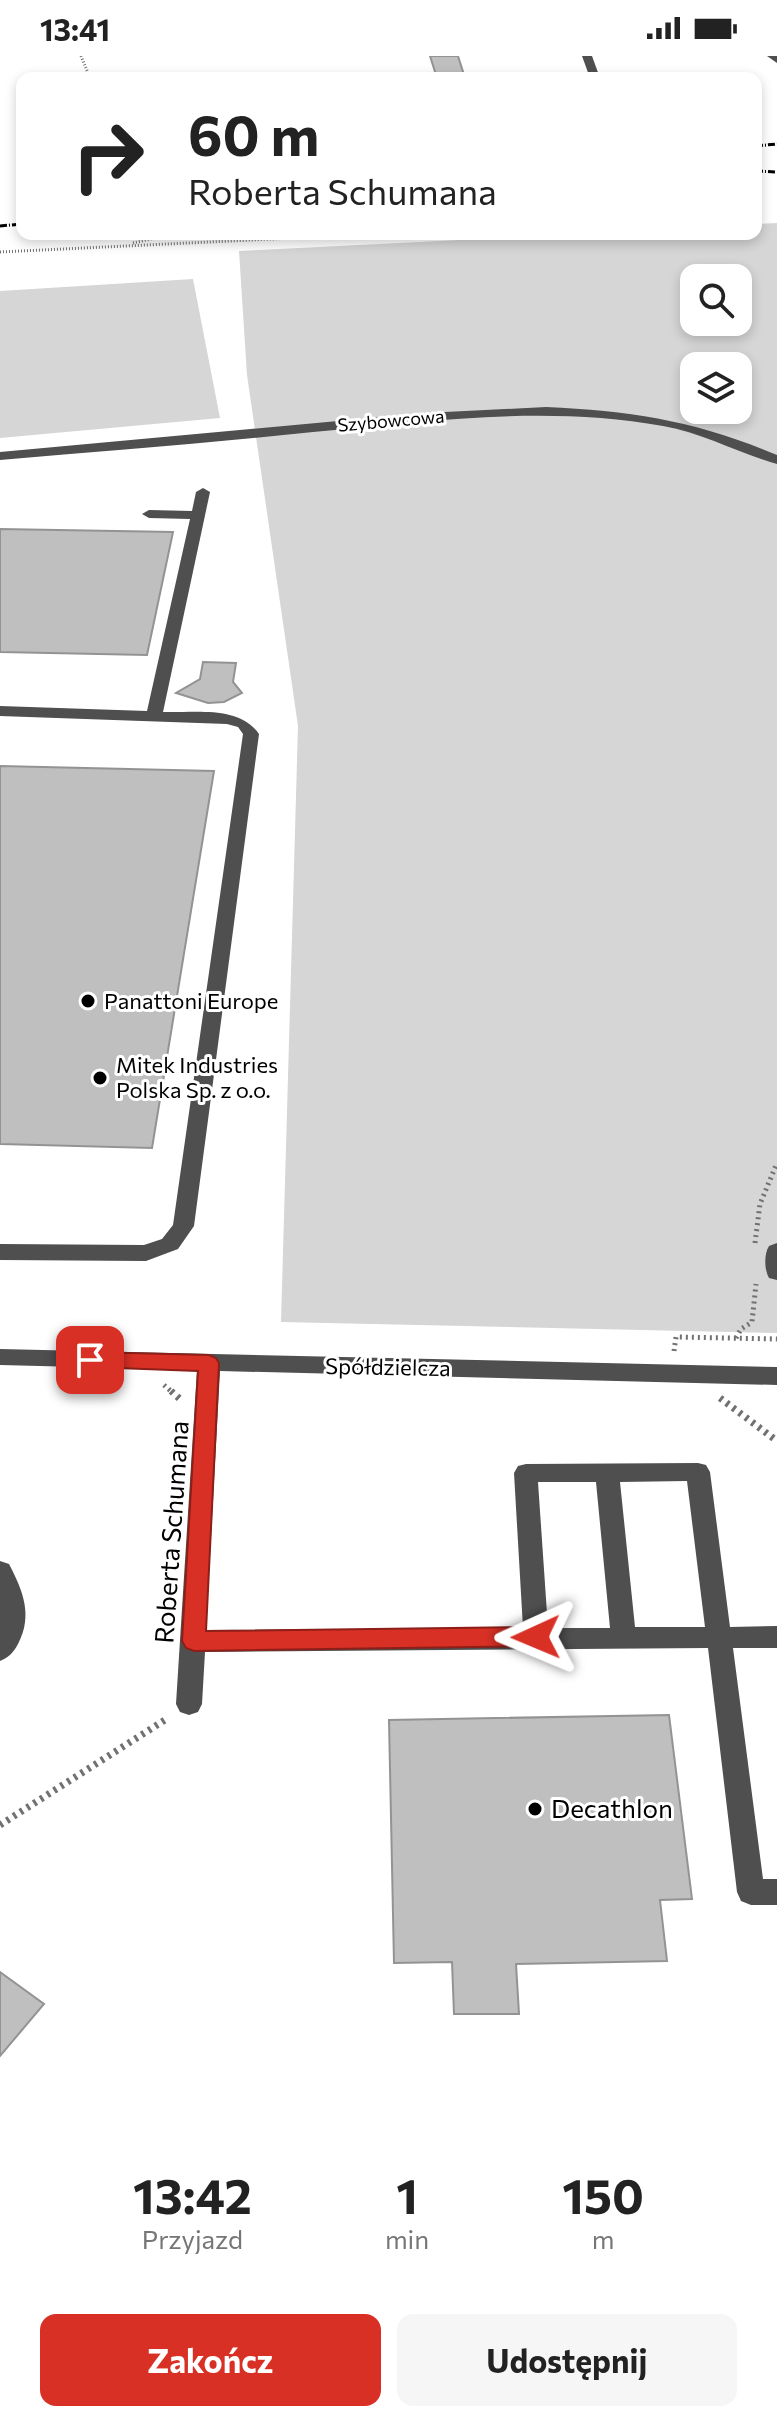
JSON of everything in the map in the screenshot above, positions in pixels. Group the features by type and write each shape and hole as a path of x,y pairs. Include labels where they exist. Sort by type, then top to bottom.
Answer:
{"street":[{"path":"772,56 777,60"},
{"name":"Szybowcowa","path":"0,456 469,415 560,411 669,424 738,443 777,460"},
{"path":"154,715 203,492"},
{"path":"149,514 198,515"},
{"path":"0,711 228,719 244,724 251,734 183,1226 170,1244 146,1253 0,1252"},
{"path":"777,1251 777,1272"},
{"name":"Spółdzielcza","path":"0,1357 777,1376"},
{"name":"Roberta Schumana","path":"189,1704 209,1363"},
{"path":"607,1472 623,1637"},
{"path":"536,1637 526,1473 698,1472 751,1892 777,1892"},
{"path":"0,1571 16,1614 11,1634 0,1650"},
{"path":"194,1641 777,1637"}],"path":[{"path":"125,245 147,240"},
{"path":"0,252 239,240"},
{"path":"158,1383 177,1394 182,1403"},
{"path":"715,1394 777,1441"},
{"path":"0,1825 189,1704"}],"shaded area":[{"path":"777,223 777,1333 281,1322 298,726 247,375 239,251 458,240 762,240 762,224"},
{"path":"193,279 220,418 0,438 0,291"}],"building":[{"path":"430,56 458,56 463,72 435,72"},
{"path":"0,529 173,532 147,655 0,652"},
{"path":"203,662 236,663 233,682 242,693 224,702 208,703 176,693 200,679"},
{"name":"Panattoni Europe","path":"0,766 214,771 152,1148 0,1144"},
{"name":"Decathlon","path":"669,1715 692,1899 660,1900 667,1961 516,1964 519,2014 454,2014 452,1962 394,1963 389,1720"},
{"path":"0,1972 44,2004 0,2056"}],"railway":[{"path":"762,145 777,144"},
{"path":"762,171 777,172"},
{"path":"0,226 16,225"}],"place":[{"name":"Panattoni Europe","path":"88,1001"},
{"name":"Mitek Industries Polska Sp. z o.o.","path":"100,1078"},
{"name":"Decathlon","path":"535,1809"}],"route":[{"path":"90,1360 209,1363 194,1641 536,1637"}]}
